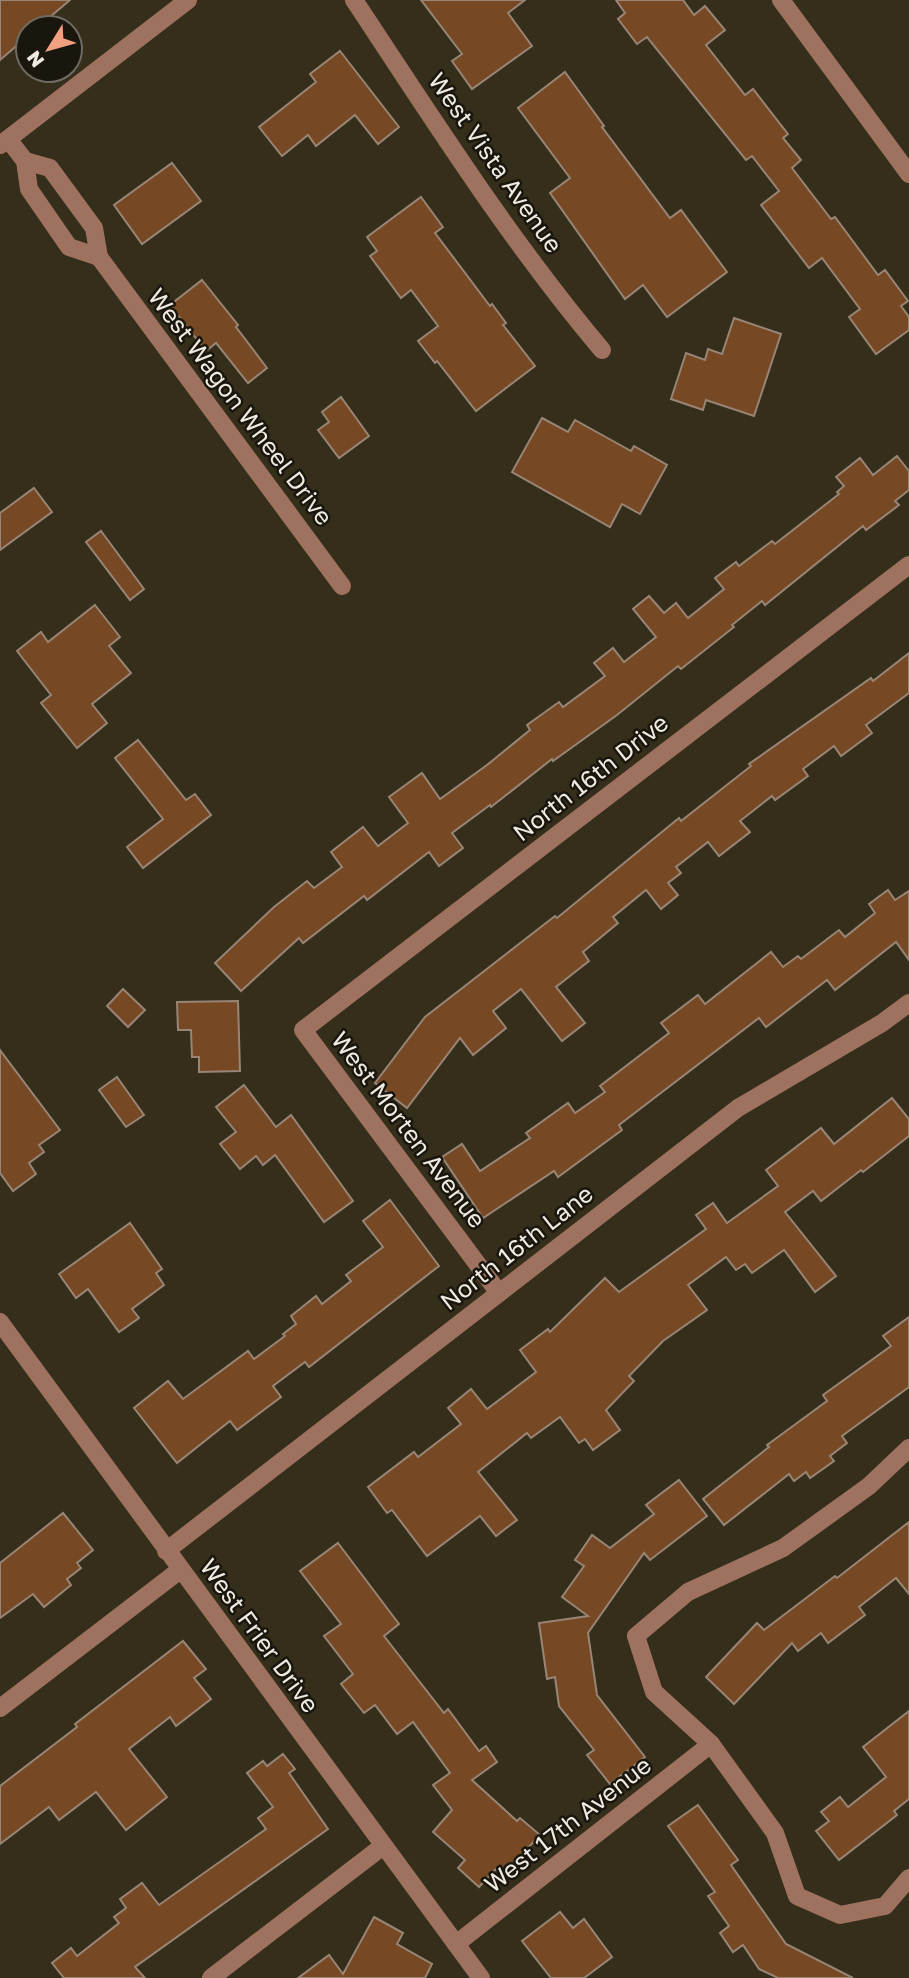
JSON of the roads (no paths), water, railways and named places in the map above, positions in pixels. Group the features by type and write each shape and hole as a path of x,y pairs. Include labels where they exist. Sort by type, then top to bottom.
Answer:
{"street":[{"path":"4,142 188,0"},
{"name":"West Vista Avenue","path":"354,0 478,186 566,307 602,350"},
{"path":"782,0 909,174"},
{"name":"West Wagon Wheel Drive","path":"4,142 25,161 50,168 93,228 99,257 342,586"},
{"name":"West Wagon Wheel Drive","path":"25,161 29,189 69,247 99,257"},
{"path":"52,224 78,206"},
{"name":"North 16th Drive","path":"303,1030 909,565"},
{"name":"North 16th Lane","path":"166,1551 738,1108 882,1023 909,1003"},
{"name":"West Morten Avenue","path":"303,1030 499,1293"},
{"name":"West Frier Drive","path":"0,1322 481,1978"},
{"path":"909,1448 869,1486 783,1549 688,1592 636,1636 654,1692 710,1744 775,1833 797,1896 840,1915 885,1906 909,1878"},
{"path":"0,1708 180,1570"},
{"name":"West 17th Avenue","path":"456,1944 710,1744"},
{"path":"211,1978 383,1846"}]}
